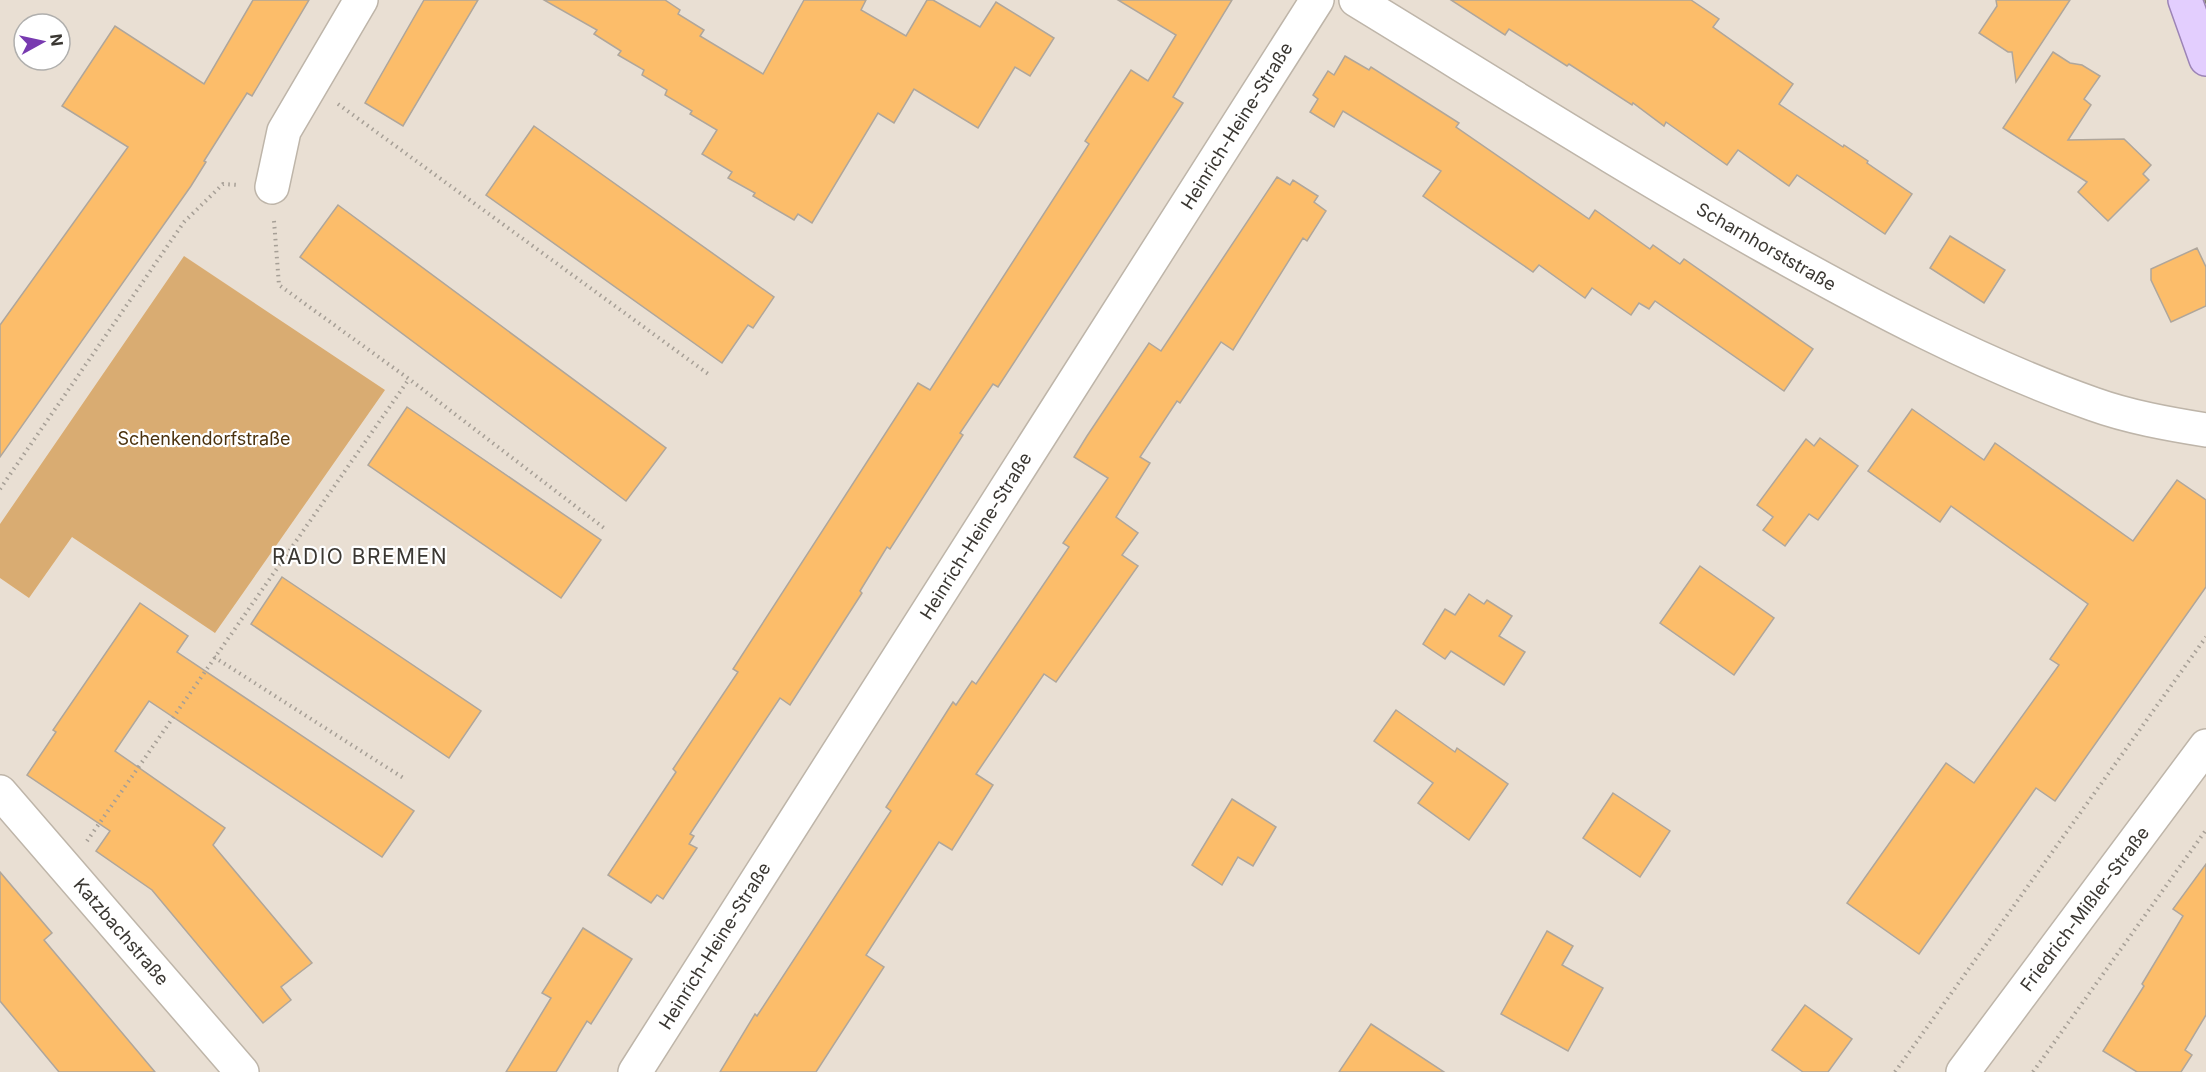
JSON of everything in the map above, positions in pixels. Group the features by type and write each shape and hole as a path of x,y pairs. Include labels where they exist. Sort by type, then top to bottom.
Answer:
{"main road":[{"path":"2185,0 2206,59"}],"street":[{"path":"272,188 284,132 361,0"},
{"name":"Heinrich-Heine-Straße","path":"635,1072 1317,0"},
{"name":"Scharnhorststraße","path":"1356,0 1662,188 1858,299 1985,360 2095,405 2206,430"},
{"name":"Friedrich-Mißler-Straße","path":"1963,1072 2206,746"},
{"name":"Katzbachstraße","path":"0,792 242,1072"}],"path":[{"path":"310,84 711,376"},
{"path":"0,489 184,222 224,184 272,188 279,285 409,379 604,528"},
{"path":"67,871 409,379"},
{"path":"1895,1072 2206,637"},
{"path":"214,657 405,779"},
{"path":"2033,1072 2206,830"}],"green space":[{"name":"Schenkendorfstraße","path":"184,256 385,390 215,633 72,537 29,598 0,578 0,524"}],"building":[{"path":"253,0 309,0 252,96 247,93 191,186 0,457 0,325 128,147 62,106 115,26 204,84"},
{"path":"424,0 478,0 403,126 365,103"},
{"path":"544,0 665,0 680,10 678,14 704,30 700,36 763,74 804,0 866,0 861,10 906,36 927,0 933,0 980,27 996,2 1054,38 1030,76 1015,67 978,128 914,89 894,123 878,113 812,223 798,214 794,220 753,196 755,193 728,178 732,172 702,154 717,130 690,114 692,111 665,95 667,90 642,75 644,70 618,55 621,51 594,34 597,30"},
{"path":"1118,0 1232,0 1173,97 1183,103 998,387 993,384 960,433 963,435 890,549 887,547 860,591 862,593 790,705 780,698 690,834 694,836 689,844 697,848 663,899 657,895 651,903 608,875 676,772 673,769 738,672 733,669 918,383 930,390 1089,144 1085,141 1131,70 1148,81 1176,35"},
{"path":"1451,0 1691,0 1719,19 1713,27 1793,84 1779,104 1868,161 1867,163 1912,194 1885,234 1797,175 1789,186 1738,150 1727,165 1666,122 1664,126 1633,103 1632,105 1569,64 1567,66 1509,29 1505,35"},
{"path":"1996,0 2070,0 2016,82 2012,52 2008,52 1979,33 1997,6"},
{"path":"2053,52 2070,63 2082,65 2100,76 2084,99 2091,105 2068,140 2124,139 2151,165 2143,174 2149,180 2108,221 2078,192 2087,182 2003,128"},
{"path":"1345,56 1369,70 1371,67 1459,123 1456,127 1589,219 1595,210 1650,249 1653,245 1680,264 1684,259 1813,349 1784,391 1655,301 1649,309 1639,303 1631,315 1592,288 1585,298 1539,265 1533,272 1423,196 1441,171 1343,111 1334,127 1310,112 1318,99 1313,95 1328,71 1334,75"},
{"path":"534,126 774,297 753,328 748,325 722,363 486,195"},
{"path":"1277,177 1290,185 1293,180 1318,196 1314,202 1326,211 1307,241 1303,238 1233,350 1221,342 1180,403 1177,401 1140,457 1150,463 1116,517 1138,533 1122,555 1138,566 1056,682 1044,674 976,774 993,785 952,850 939,842 866,955 884,967 816,1072 720,1072 755,1014 757,1016 891,811 886,807 953,702 956,705 972,681 976,684 1069,547 1063,543 1108,478 1074,457 1087,436 1149,343 1161,351"},
{"path":"338,205 666,448 626,501 300,257"},
{"path":"1950,236 2005,270 1984,303 1930,268"},
{"path":"2197,248 2206,267 2206,306 2171,322 2151,280 2151,269"},
{"path":"407,407 601,540 561,598 368,465"},
{"path":"1912,409 1984,460 1995,443 2133,541 2177,480 2206,500 2206,587 2055,801 2036,788 1919,954 1847,903 1946,763 1974,783 2059,665 2050,659 2088,604 1951,506 1940,522 1868,471"},
{"path":"1820,438 1858,466 1818,520 1809,514 1785,546 1763,530 1773,517 1757,505 1806,439 1814,446"},
{"path":"1700,566 1774,618 1734,675 1660,623"},
{"path":"282,577 481,711 449,758 251,624"},
{"path":"1469,594 1484,604 1487,600 1512,616 1499,636 1525,652 1504,685 1451,651 1445,659 1423,644 1445,609 1455,615"},
{"path":"140,603 188,636 177,652 414,811 382,857 149,701 115,751 225,828 213,845 312,963 281,987 291,1000 263,1023 152,890 96,851 110,831 27,775 56,732 53,730"},
{"path":"1396,710 1455,752 1457,748 1508,784 1469,840 1418,803 1433,783 1374,741"},
{"path":"1613,793 1670,831 1640,877 1583,838"},
{"path":"1232,799 1276,827 1253,866 1238,857 1222,885 1192,865"},
{"path":"2206,864 2206,1015 2185,1050 2192,1055 2181,1072 2137,1072 2103,1051 2144,986 2142,984 2183,916 2173,909"},
{"path":"0,872 52,933 44,940 155,1072 59,1072 0,1001"},
{"path":"583,928 632,959 591,1024 587,1021 556,1072 506,1072 551,998 542,993"},
{"path":"1547,931 1573,946 1562,965 1603,988 1568,1051 1501,1014"},
{"path":"1805,1005 1852,1039 1828,1072 1803,1072 1772,1050"},
{"path":"1371,1024 1444,1072 1339,1072"}],"district":[{"name":"RADIO BREMEN","path":"360,557"}]}
